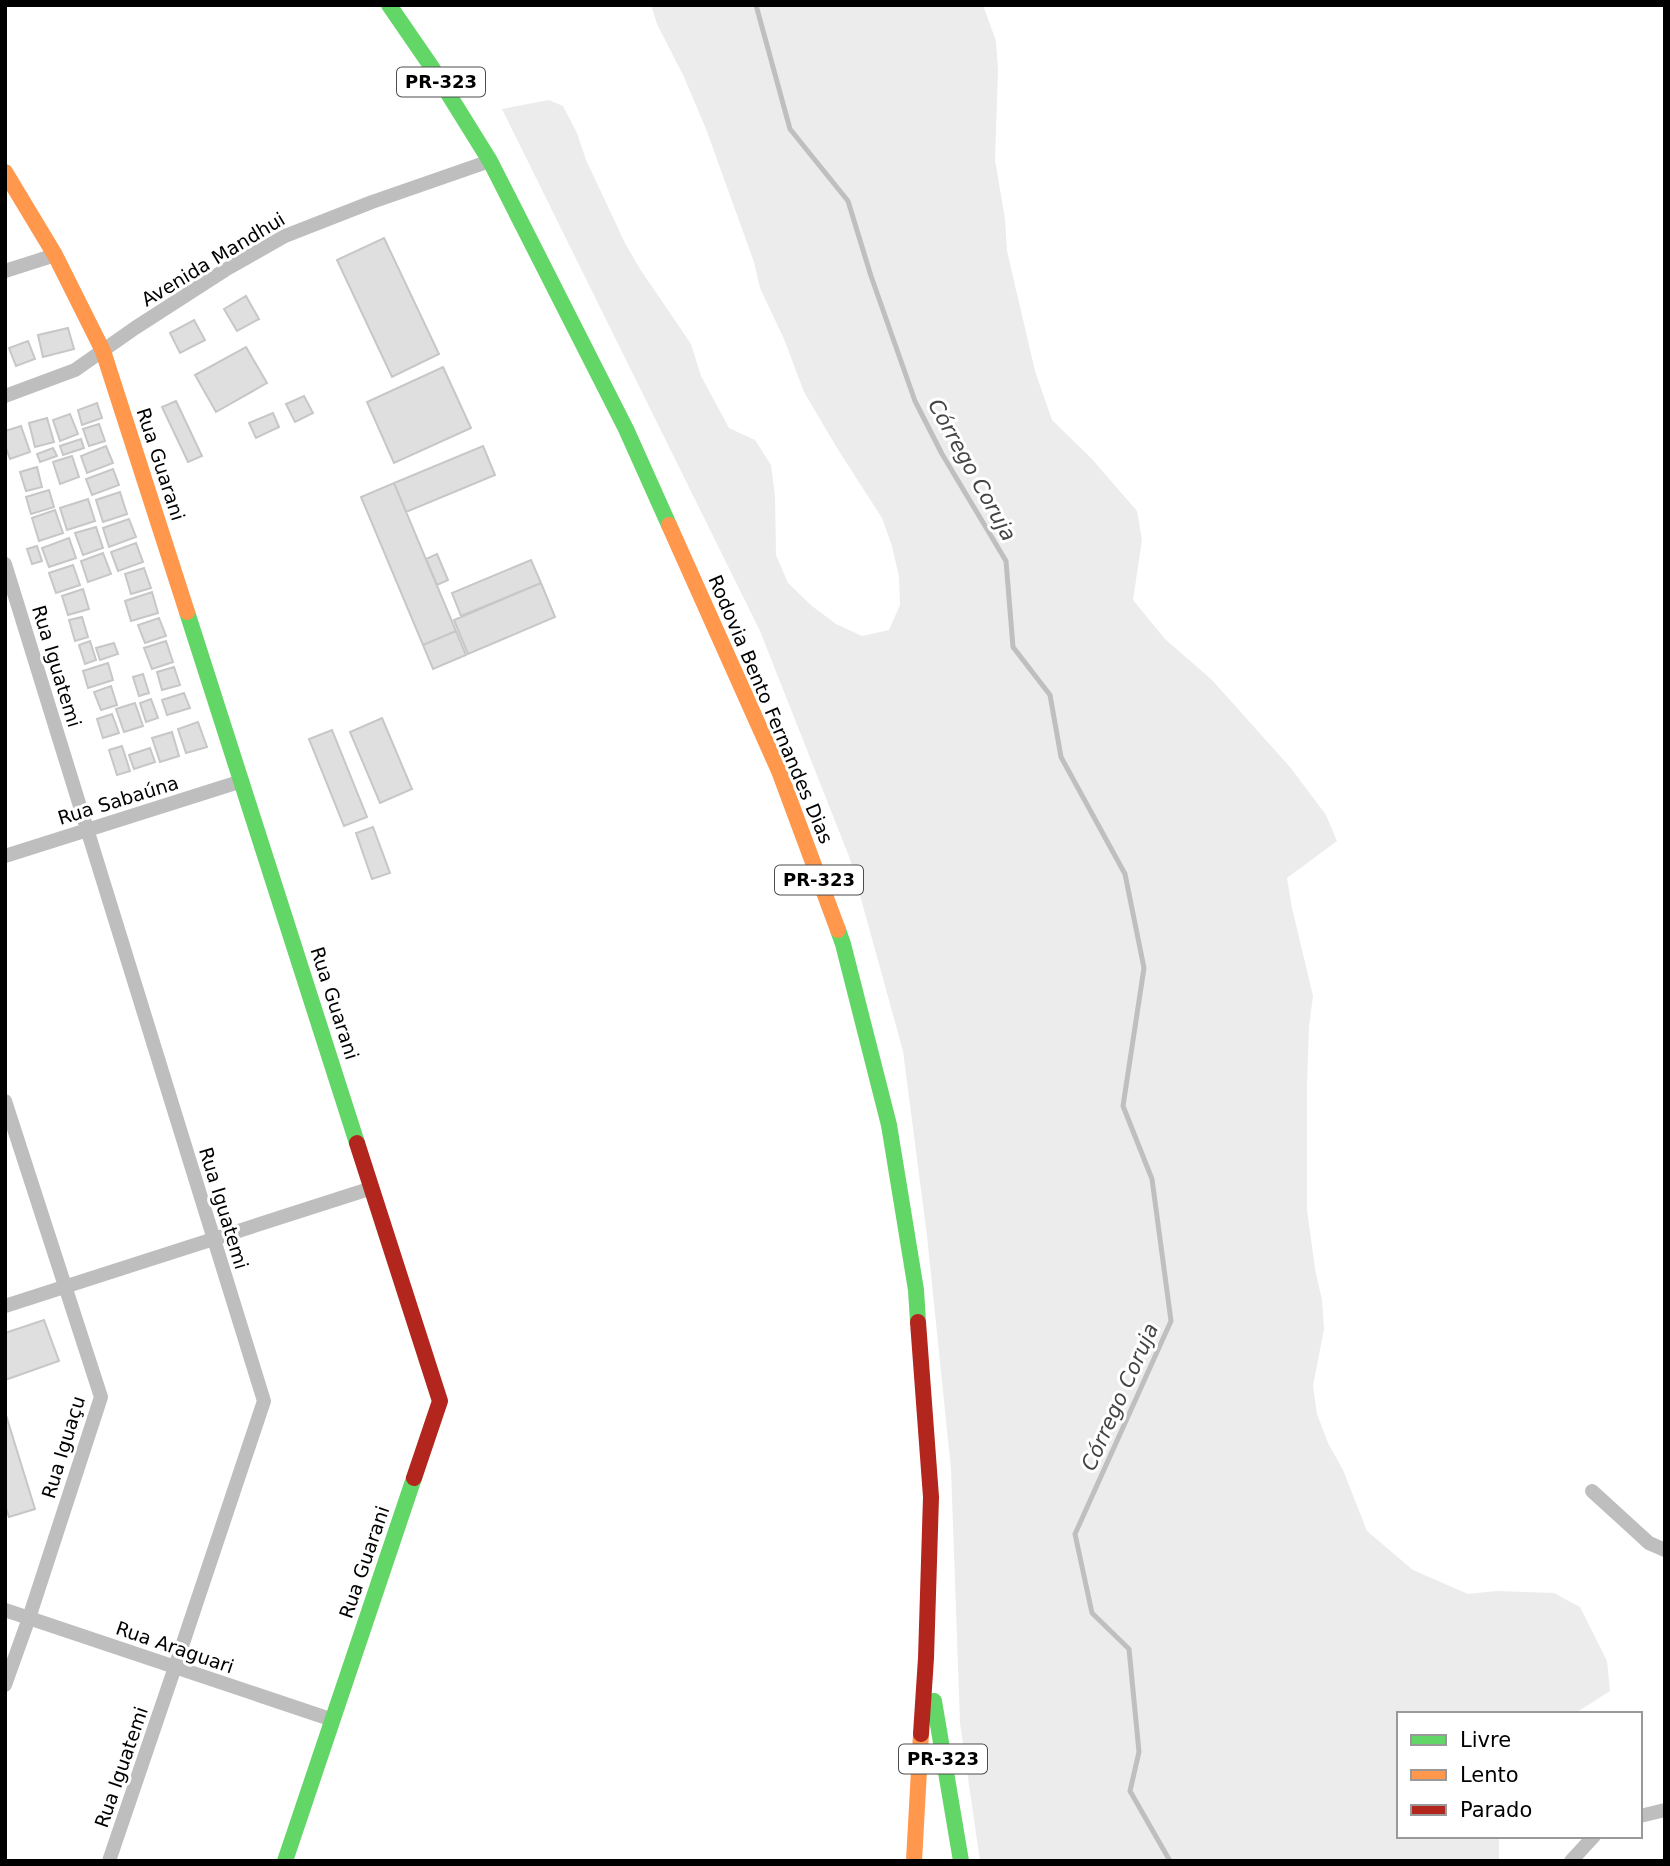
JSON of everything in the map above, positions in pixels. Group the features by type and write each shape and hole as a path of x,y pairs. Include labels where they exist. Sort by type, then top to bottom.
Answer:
{"main road":[{"name":"Rodovia Bento Fernandes Dias","path":"389,5 490,160 632,442 779,771 843,944 890,1125 916,1290 931,1497 915,1861"},
{"name":"Rua Guarani","path":"5,172 55,256 103,351 440,1401 285,1861"},
{"name":"Rodovia Bento Fernandes Dias","path":"926,1658 961,1861"}],"street":[{"name":"Avenida Mandhui","path":"5,396 75,370 225,270 285,236 490,160"},
{"path":"5,271 55,256"},
{"name":"Rua Iguatemi","path":"5,564 264,1401 109,1861"},
{"name":"Rua Sabaúna","path":"5,856 242,782"},
{"name":"Rua Iguaçu","path":"5,1101 101,1397 5,1685"},
{"path":"5,1306 372,1188"},
{"path":"1592,1491 1649,1543 1665,1550"},
{"name":"Rua Araguari","path":"5,1610 333,1720"},
{"path":"1642,1816 1665,1810"},
{"path":"1570,1861 1592,1838"}],"shaded area":[{"path":"651,5 983,5 996,41 998,70 995,160 1005,219 1007,251 1035,371 1052,420 1092,459 1137,511 1142,540 1133,600 1165,639 1212,680 1290,767 1326,815 1337,841 1287,878 1313,996 1307,1085 1307,1210 1322,1300 1324,1329 1313,1386 1317,1414 1367,1531 1413,1570 1468,1594 1496,1591 1554,1593 1580,1607 1607,1661 1610,1691 1577,1712 1397,1712 1397,1838 1499,1838 1499,1861 980,1861 960,1723 951,1469 927,1236 903,1051 850,859 760,631 502,109 549,100 563,106 625,243 691,344 701,376 729,428 755,440 771,465 775,496 776,555 788,583 836,624 862,636 889,630 900,605 899,577 882,518 804,392 784,339 760,288 754,262 706,129 657,24"}],"building":[{"path":"384,238 439,354 392,377 337,260"},
{"path":"246,296 259,319 237,331 224,309"},
{"path":"194,320 205,340 180,353 170,333"},
{"path":"68,328 74,349 43,357 38,335"},
{"path":"28,341 35,359 16,366 9,348"},
{"path":"246,347 267,383 216,412 195,375"},
{"path":"443,367 471,428 394,463 367,402"},
{"path":"304,396 313,413 295,422 286,404"},
{"path":"176,401 202,456 188,462 162,407"},
{"path":"97,403 102,418 82,425 78,410"},
{"path":"273,413 279,427 256,438 249,423"},
{"path":"70,414 78,434 60,441 53,420"},
{"path":"47,418 54,442 35,447 29,423"},
{"path":"99,424 105,441 89,446 83,429"},
{"path":"21,426 30,452 10,459 5,445 5,431"},
{"path":"81,439 84,448 63,455 60,446"},
{"path":"106,446 113,463 87,473 81,456"},
{"path":"483,446 495,475 406,512 394,483"},
{"path":"53,448 57,456 40,462 37,454"},
{"path":"72,456 79,477 60,484 53,462"},
{"path":"37,467 42,487 26,491 20,472"},
{"path":"113,469 119,485 92,495 86,479"},
{"path":"394,483 456,631 423,645 361,497"},
{"path":"49,490 54,507 31,514 26,497"},
{"path":"120,492 127,514 103,522 96,500"},
{"path":"88,499 95,521 67,530 60,508"},
{"path":"55,510 63,533 39,541 32,518"},
{"path":"129,519 136,537 109,547 103,528"},
{"path":"96,527 103,548 83,555 75,533"},
{"path":"69,538 76,558 49,567 42,548"},
{"path":"136,543 143,562 118,571 111,552"},
{"path":"37,546 42,561 32,564 27,549"},
{"path":"103,553 111,574 88,582 81,561"},
{"path":"437,554 448,580 437,585 426,559"},
{"path":"531,560 541,583 461,616 452,593"},
{"path":"73,565 80,585 56,593 49,573"},
{"path":"144,568 151,588 131,594 125,574"},
{"path":"541,583 555,617 468,654 454,620"},
{"path":"83,589 89,609 68,615 62,596"},
{"path":"152,592 158,613 131,621 125,601"},
{"path":"82,617 88,637 75,641 69,620"},
{"path":"159,618 166,636 145,643 138,625"},
{"path":"456,631 466,655 433,669 423,645"},
{"path":"90,641 96,660 85,664 79,645"},
{"path":"166,641 173,662 152,669 144,648"},
{"path":"114,643 118,654 100,660 96,648"},
{"path":"108,663 113,680 88,688 83,671"},
{"path":"174,667 180,685 162,690 157,672"},
{"path":"143,674 149,693 139,696 133,677"},
{"path":"111,686 117,705 101,710 94,692"},
{"path":"184,693 190,708 167,715 162,700"},
{"path":"151,699 158,718 146,722 140,703"},
{"path":"135,703 143,726 124,732 116,709"},
{"path":"112,714 119,733 103,738 97,719"},
{"path":"382,718 412,789 380,803 350,732"},
{"path":"198,722 207,747 186,753 178,729"},
{"path":"332,730 367,817 344,826 309,739"},
{"path":"172,732 179,756 160,762 152,738"},
{"path":"122,746 130,771 117,775 109,750"},
{"path":"150,748 155,762 134,769 129,755"},
{"path":"373,827 390,873 372,879 356,833"},
{"path":"44,1320 59,1361 5,1380 5,1333"},
{"path":"5,1412 35,1509 9,1517 5,1505"}],"waterway":[{"name":"Córrego Coruja","path":"756,5 790,129 848,201 915,401 942,454 1006,561 1013,647 1050,695 1061,757 1125,874 1144,968 1123,1106 1152,1179 1171,1321 1075,1534 1092,1613 1129,1649 1139,1752 1130,1791 1170,1861"}],"traffic: fast":[{"path":"389,5 431,66 490,161 626,429 669,525"},
{"path":"187,612 357,1143"},
{"path":"838,930 889,1125 916,1290 918,1322"},
{"path":"285,1861 414,1478"},
{"path":"934,1701 961,1861"}],"traffic: slow":[{"path":"5,172 55,255 103,351 187,612"},
{"path":"669,525 779,771 838,930"},
{"path":"914,1861 921,1734"}],"traffic: jam":[{"path":"357,1143 440,1401 414,1478"},
{"path":"918,1322 931,1497 921,1734"}]}
